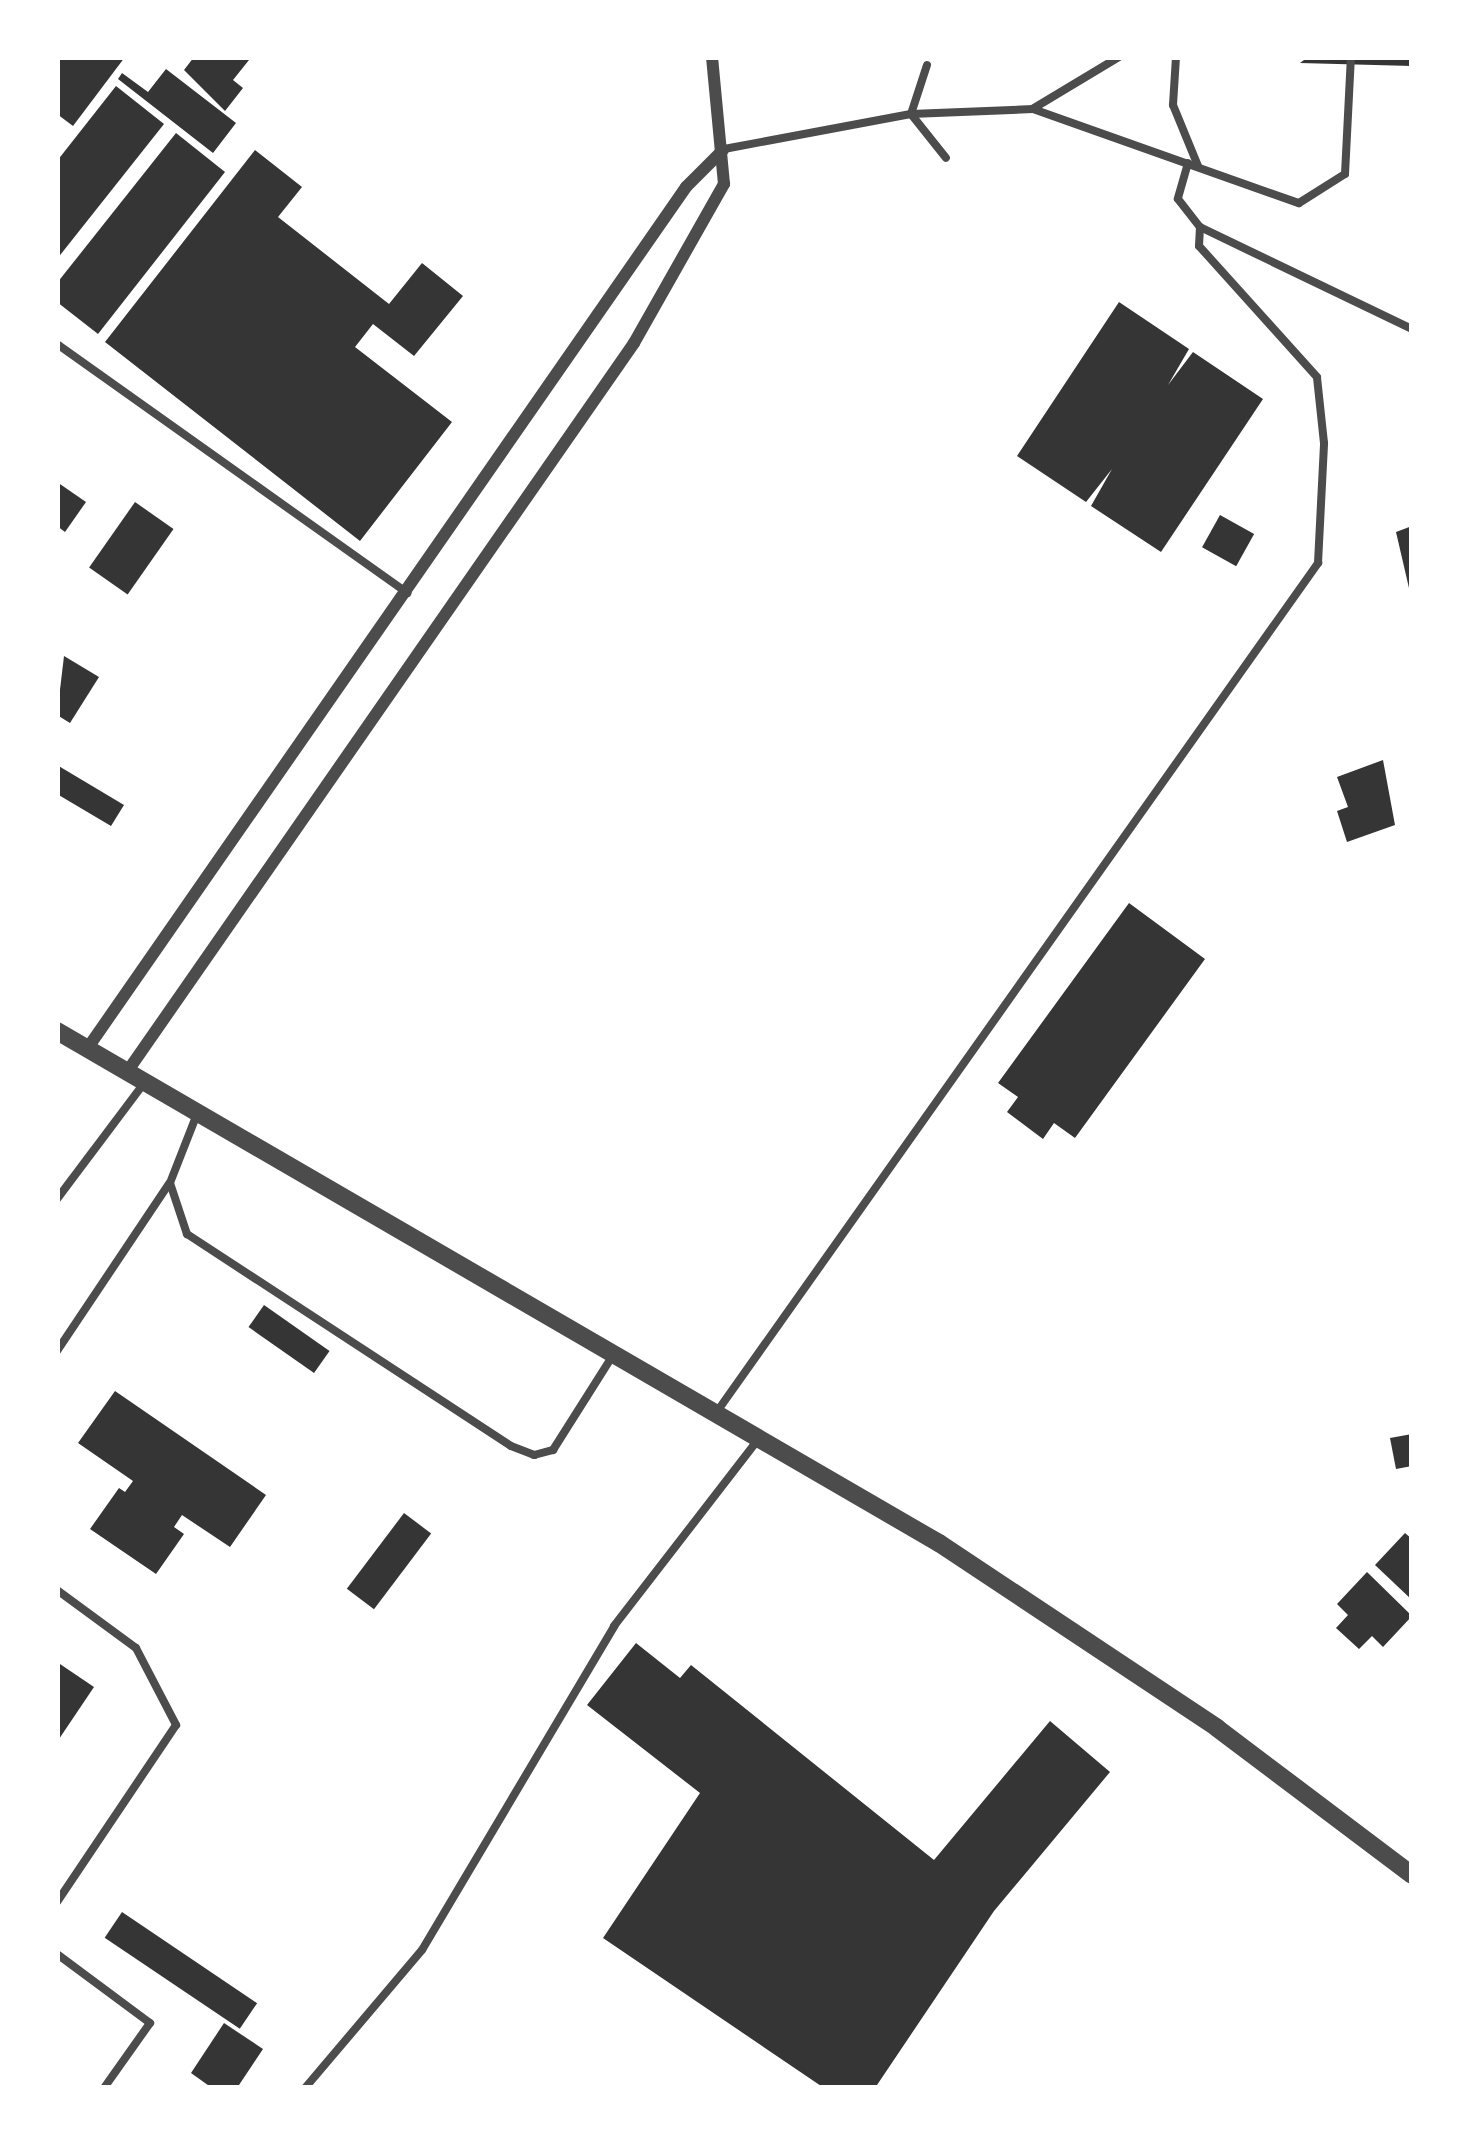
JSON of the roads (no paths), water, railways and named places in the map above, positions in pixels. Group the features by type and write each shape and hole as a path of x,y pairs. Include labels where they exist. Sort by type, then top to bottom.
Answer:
{"street":[{"path":"136,1077 634,343 724,184 712,57"},
{"path":"87,1048 686,188 724,149"},
{"path":"57,1031 939,1543 1217,1728 1412,1875"}],"lane":[{"path":"1033,109 1119,57"},
{"path":"1176,57 1173,105 1198,167"},
{"path":"724,149 911,114 1033,109 1299,203 1327,191 1352,154 1351,57"},
{"path":"911,114 927,65"},
{"path":"911,114 946,158"},
{"path":"1188,163 1178,199 1200,227 1412,329"},
{"path":"716,1414 1318,563 1324,443 1317,377 1199,246 1200,227"},
{"path":"57,344 408,593"},
{"path":"57,1199 136,1077"},
{"path":"57,1351 170,1183 177,1147 198,1113"},
{"path":"170,1183 187,1234 534,1455 553,1450 613,1354"},
{"path":"305,2088 422,1950 614,1626 759,1439"},
{"path":"57,1590 136,1648 176,1725 57,1902"},
{"path":"57,1954 150,2023 104,2088"}]}
